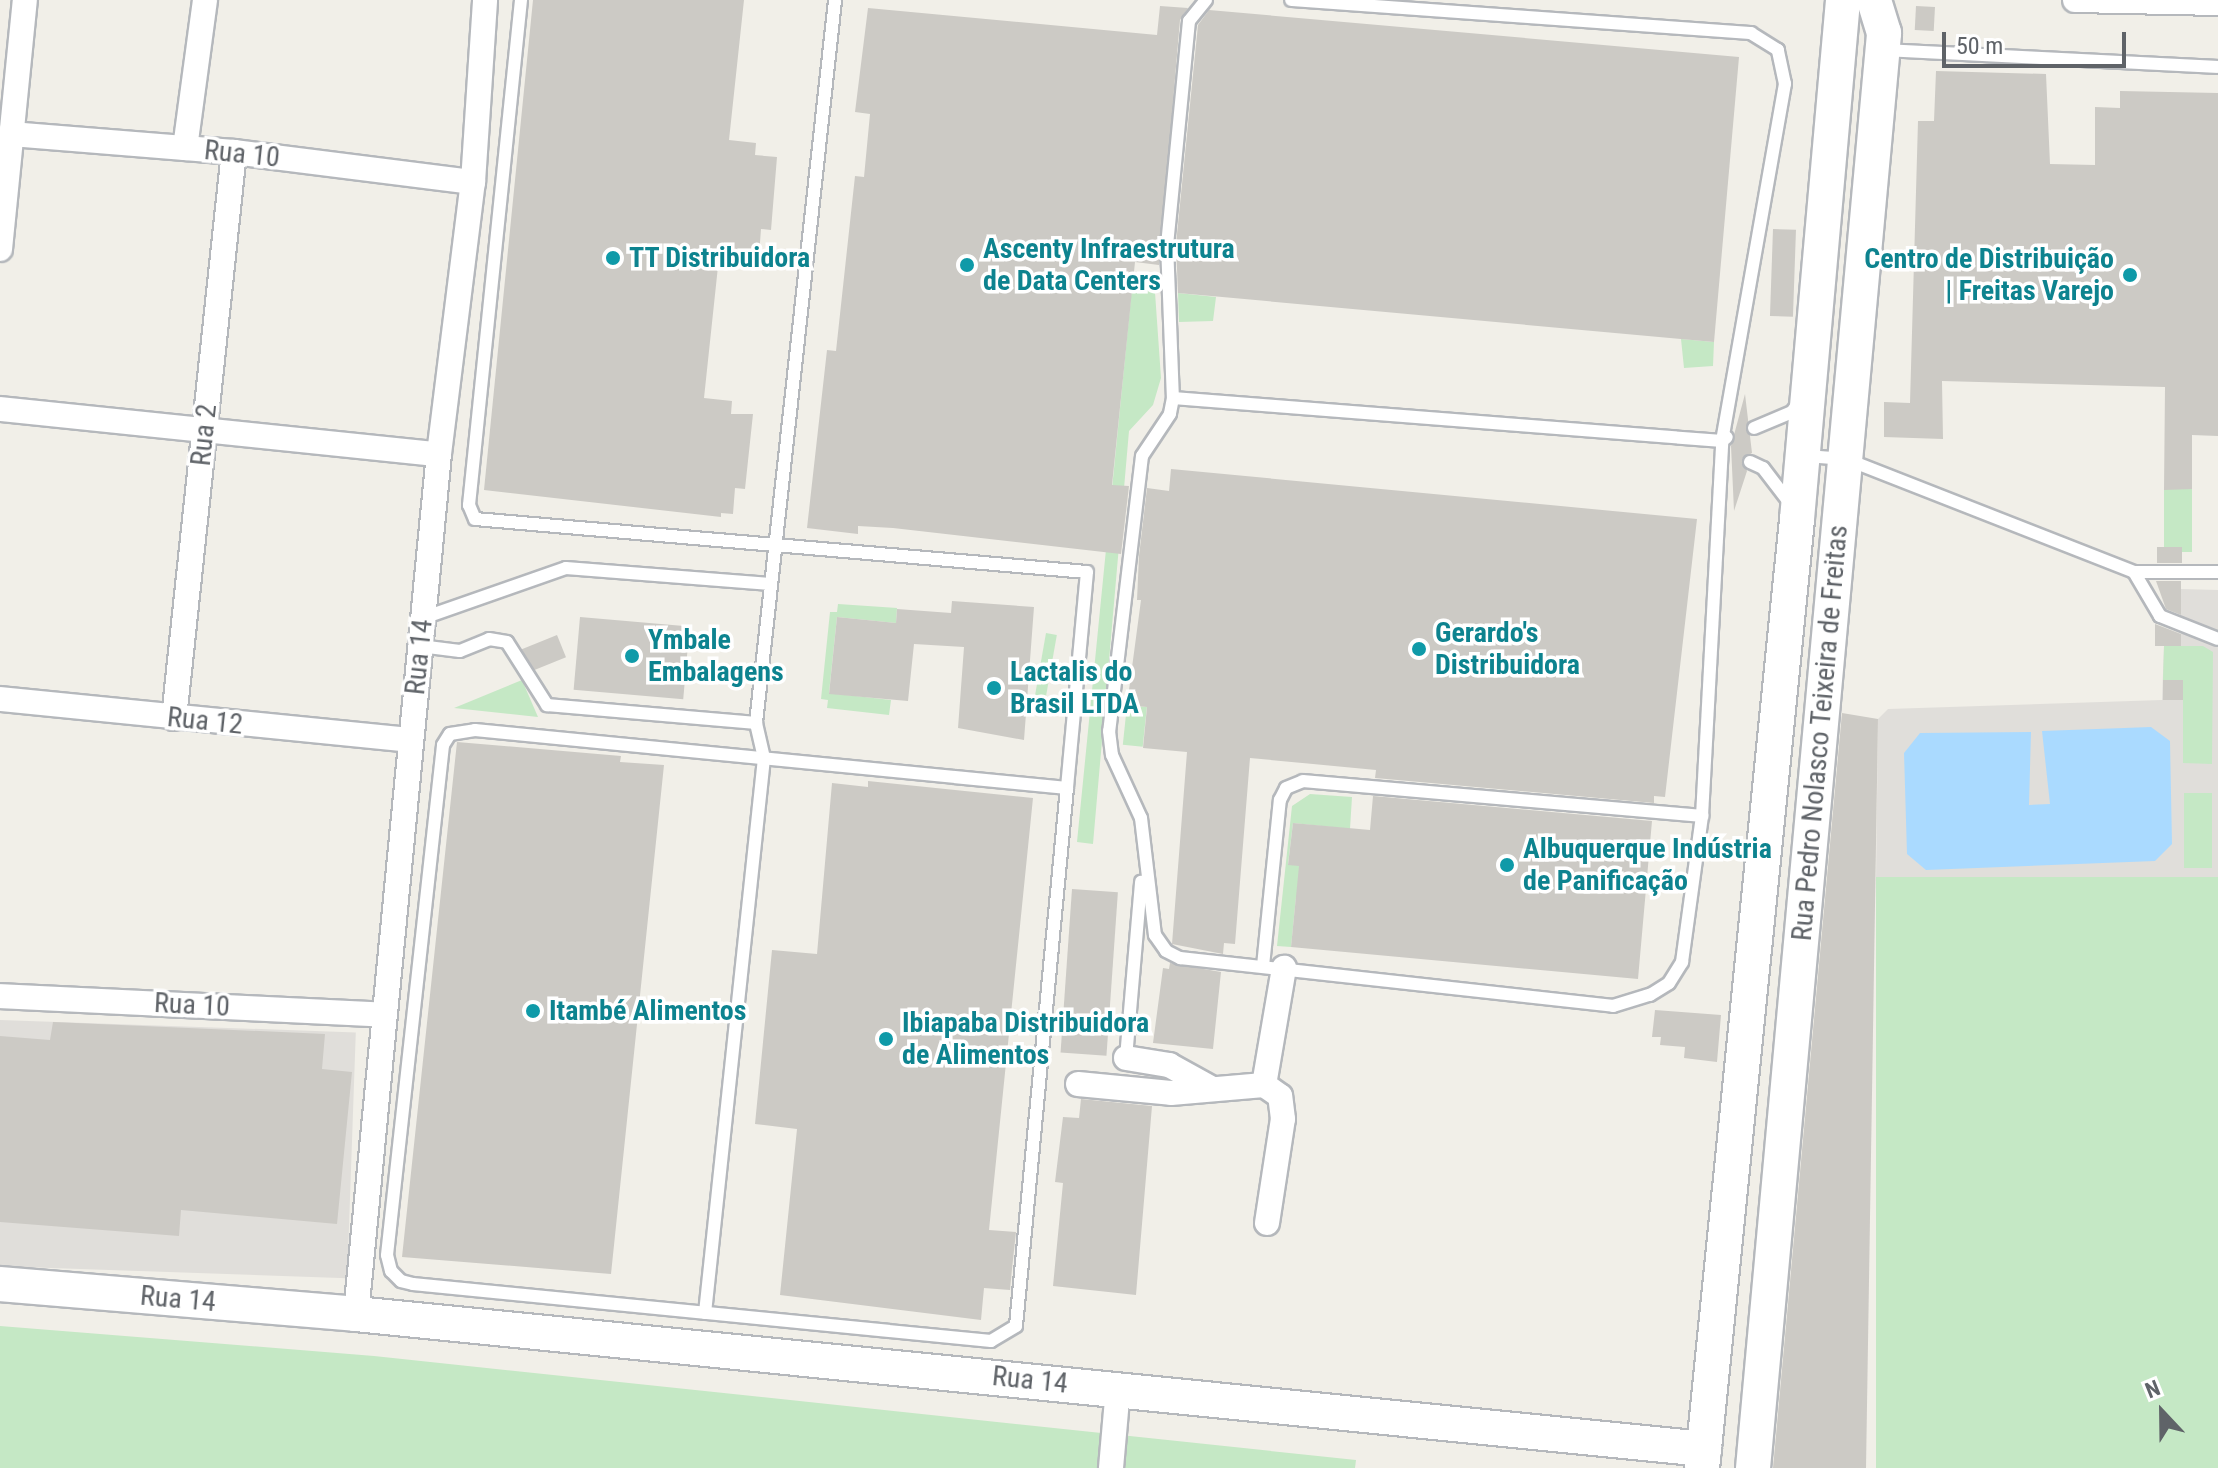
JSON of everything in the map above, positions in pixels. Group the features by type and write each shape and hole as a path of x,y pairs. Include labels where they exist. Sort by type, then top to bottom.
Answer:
{"main road":[{"name":"Rua Pedro Nolasco Teixeira de Freitas","path":"1703,1458 1797,519 1843,0"},
{"name":"Rua Pedro Nolasco Teixeira de Freitas","path":"1753,1468 1882,49 1883,27 1874,0"},
{"path":"1748,1008 1793,1015"},
{"name":"Rua 14","path":"0,1284 356,1314 1118,1388 1703,1458"}],"street":[{"path":"0,249 7,124 25,0"},
{"path":"185,148 205,0"},
{"name":"Rua 14","path":"356,1314 422,618 473,182 485,0"},
{"path":"2075,0 2218,3"},
{"name":"Rua 10","path":"7,124 473,182"},
{"name":"Rua 2","path":"174,718 234,152"},
{"path":"0,409 439,454"},
{"name":"Rua 12","path":"0,699 410,740"},
{"path":"1264,1085 1274,967"},
{"name":"Rua 10","path":"0,996 384,1015"},
{"path":"1126,1058 1169,1065 1209,1087"},
{"path":"1078,1084 1171,1093 1209,1087 1264,1085 1280,1096 1283,1119 1267,1223"},
{"path":"1111,1468 1118,1388"}],"lane":[{"path":"521,0 471,515 775,547 1087,572 1067,788 1016,1326 991,1341 401,1281 391,1271 388,1239 443,745 450,734 475,730 1067,788"},
{"path":"705,1313 764,758 756,723 835,0"},
{"path":"1206,0 1189,21 1167,244 1173,398 1170,414 1142,456 1111,703 1112,755 1141,818 1153,924 1166,951 1180,958 1613,1006 1650,995 1669,983 1682,962 1702,816 1727,442 1785,84 1778,50 1751,33 1291,0"},
{"path":"1882,49 2218,67"},
{"path":"1754,428 1792,412 1809,390"},
{"path":"1173,398 1727,442"},
{"path":"1803,456 1846,459 2134,572 2218,572"},
{"path":"1750,462 1783,489 1797,519"},
{"path":"422,618 566,568 770,584"},
{"path":"2134,572 2160,616 2218,639"},
{"path":"420,646 460,651 489,639 507,642 547,705 756,723"},
{"path":"1274,967 1280,800 1286,788 1303,781 1702,816"},
{"path":"1126,1058 1143,855"}],"shaded area":[{"path":"2181,589 2218,590 2218,877 1876,881 1878,719 1888,709 2162,700 2164,646 2181,646"},
{"path":"0,1020 356,1032 347,1278 0,1266"}],"green space":[{"path":"1133,277 1154,278 1161,378 1153,405 1129,431 1093,844 1077,842"},
{"path":"1178,293 1216,297 1213,321 1179,322"},
{"path":"1681,339 1714,342 1713,366 1684,368"},
{"path":"2164,489 2192,489 2192,552 2164,552"},
{"path":"838,604 897,608 896,623 837,617 829,693 891,700 889,715 827,708 828,700 821,699 830,612 837,612"},
{"path":"1046,633 1057,635 1045,704 1034,702"},
{"path":"2164,646 2203,646 2213,652 2212,764 2183,763 2183,681 2163,680"},
{"path":"522,680 538,717 454,708"},
{"path":"1127,705 1147,707 1143,747 1123,745"},
{"path":"2184,793 2212,793 2212,868 2184,868"},
{"path":"1310,794 1352,797 1350,829 1293,823 1288,864 1351,871 1296,897 1291,947 1277,946 1292,806"},
{"path":"1876,877 2218,877 2218,1468 1876,1468"},
{"path":"0,1326 374,1356 1356,1460 1355,1468 0,1468"}],"water":[{"path":"2151,727 2170,741 2172,844 2155,861 1926,870 1907,854 1904,753 1920,733 2031,732 2029,805 2050,804 2042,731"}],"building":[{"name":"TT Distribuidora","path":"533,0 744,0 729,140 756,143 755,155 777,157 771,230 761,229 759,256 719,257 704,398 732,401 731,414 753,414 745,489 735,488 733,514 721,513 721,517 484,490"},
{"name":"Ascenty Infraestrutura de Data Centers","path":"1160,6 1188,8 1180,20 1159,265 1135,262 1112,485 1129,486 1121,554 893,528 858,526 858,534 807,528 827,350 836,351 855,176 864,177 870,114 855,112 868,8 1157,35"},
{"path":"1916,6 1935,7 1934,31 1915,30"},
{"path":"1209,10 1739,57 1714,342 1178,293 1176,244 1198,25"},
{"path":"1936,71 2046,74 2050,164 2095,165 2095,107 2120,108 2120,91 2218,93 2218,436 2192,435 2192,489 2164,490 2165,387 1942,381 1943,439 1884,437 1884,402 1910,403 1918,121 1934,121"},
{"path":"1773,229 1796,230 1793,317 1770,316"},
{"path":"1745,394 1752,453 1742,459 1747,471 1734,511 1731,446"},
{"name":"Gerardo's Distribuidora","path":"1171,469 1697,519 1665,797 1654,796 1654,803 1375,778 1376,770 1250,758 1235,944 1224,943 1223,954 1172,944 1187,752 1143,748 1147,707 1127,705 1141,600 1137,600 1139,556 1147,488 1169,491"},
{"path":"2157,547 2182,547 2182,563 2157,563"},
{"path":"2156,581 2181,581 2181,615 2166,609"},
{"path":"952,601 1034,607 1024,740 958,728 964,647 914,644 908,701 829,694 837,617 896,623 897,609 951,613"},
{"name":"Ymbale Embalagens","path":"580,617 690,627 683,699 574,690"},
{"path":"2155,624 2181,634 2181,646 2155,646"},
{"path":"557,635 566,657 531,671 522,649"},
{"path":"2163,680 2183,680 2183,700 2163,700"},
{"path":"1842,713 1878,719 1866,1468 1773,1468"},
{"name":"Itambé Alimentos","path":"457,742 621,756 620,762 664,765 611,1274 402,1257"},
{"name":"Ibiapaba Distribuidora de Alimentos","path":"868,781 1033,798 989,1230 1016,1232 1010,1290 984,1288 981,1320 780,1295 797,1129 755,1124 772,950 817,954 832,783 868,787"},
{"name":"Albuquerque Indústria de Panificação","path":"1373,796 1652,821 1638,979 1291,947 1299,866 1288,865 1293,823 1370,830"},
{"path":"1072,889 1118,892 1106,1056 1061,1053"},
{"path":"1170,963 1221,972 1213,1049 1153,1043 1163,968 1169,969"},
{"path":"1655,1010 1721,1015 1717,1062 1684,1058 1685,1047 1660,1045 1661,1037 1652,1037"},
{"path":"53,1022 325,1034 322,1069 352,1072 337,1224 181,1210 179,1236 0,1222 0,1036 50,1040"},
{"path":"1081,1099 1152,1106 1136,1295 1053,1286 1063,1183 1055,1182 1063,1117 1079,1118"}],"place":[{"name":"TT Distribuidora","path":"613,258"},
{"name":"Ascenty Infraestrutura de Data Centers","path":"967,265"},
{"name":"Centro de Distribuição | Freitas Varejo","path":"2130,275"},
{"name":"Gerardo's Distribuidora","path":"1419,649"},
{"name":"Ymbale Embalagens","path":"632,656"},
{"name":"Lactalis do Brasil LTDA","path":"994,688"},
{"name":"Albuquerque Indústria de Panificação","path":"1507,865"},
{"name":"Itambé Alimentos","path":"533,1011"},
{"name":"Ibiapaba Distribuidora de Alimentos","path":"886,1039"}]}
